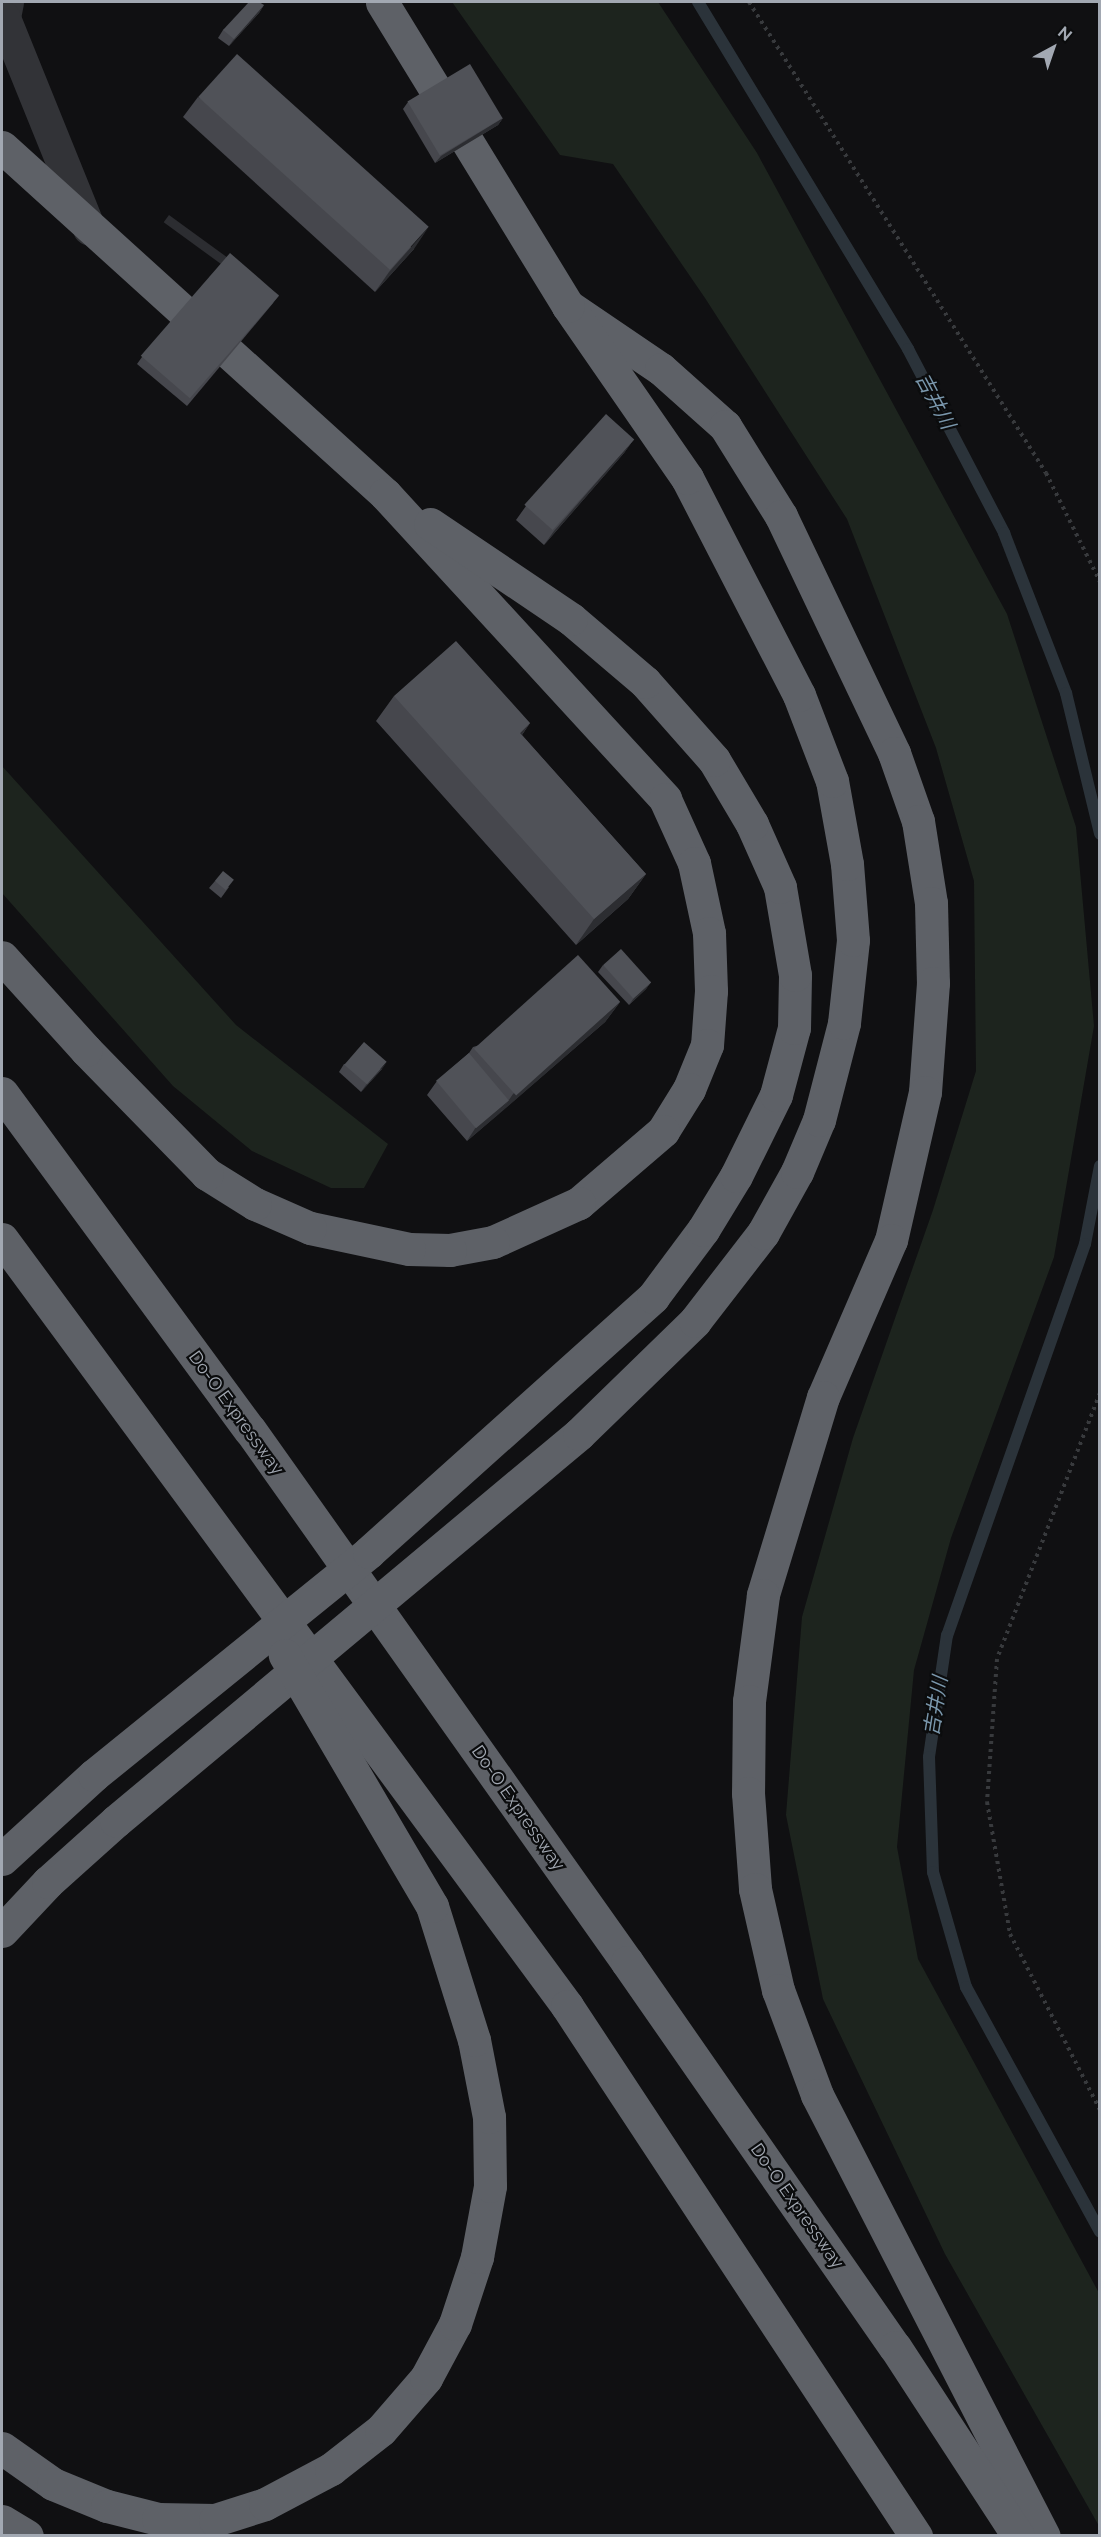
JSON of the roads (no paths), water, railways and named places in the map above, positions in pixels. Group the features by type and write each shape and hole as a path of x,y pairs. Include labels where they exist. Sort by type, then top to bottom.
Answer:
{"highway":[{"path":"2,1931 116,1821 579,1434 695,1321 763,1233 797,1172 819,1120 844,1023 853,940 847,864 832,781 799,696 687,478 568,306 382,2"},
{"path":"2,147 385,494 665,800 694,863 710,933 711,992 706,1045 689,1089 663,1131 579,1203 493,1242 450,1250 409,1249 310,1228 255,1204 207,1174 118,1084 2,957"},
{"path":"568,306 662,369 725,426 781,516 894,753 918,820 931,903 933,983 925,1092 891,1240 823,1397 763,1595 749,1701 748,1804 755,1889 776,1979 817,2095 1044,2535"},
{"path":"2,1859 94,1775 369,1551 653,1297 703,1230 736,1176 776,1095 794,1028 795,975 780,887 752,824 714,760 645,682 572,619 385,494"},
{"name":"Do-O Expressway","path":"2,1093 250,1430 459,1725 881,2328 1018,2535"},
{"path":"2,1239 185,1484 567,2006 916,2535"},
{"path":"2,2448 53,2484 107,2506 158,2519 215,2520 265,2504 331,2469 381,2430 426,2378 455,2324 477,2257 490,2186 489,2117 474,2040 432,1906 185,1484"},
{"path":"2,2521 27,2535"}],"lane":[{"path":"7,2 4,18 89,228"}],"waterway":[{"name":"吉井川","path":"698,2 908,349 1004,533 1066,693 1100,834"},
{"name":"吉井川","path":"1100,1166 1085,1244 947,1635 929,1757 933,1872 966,1987 1100,2232"}]}
